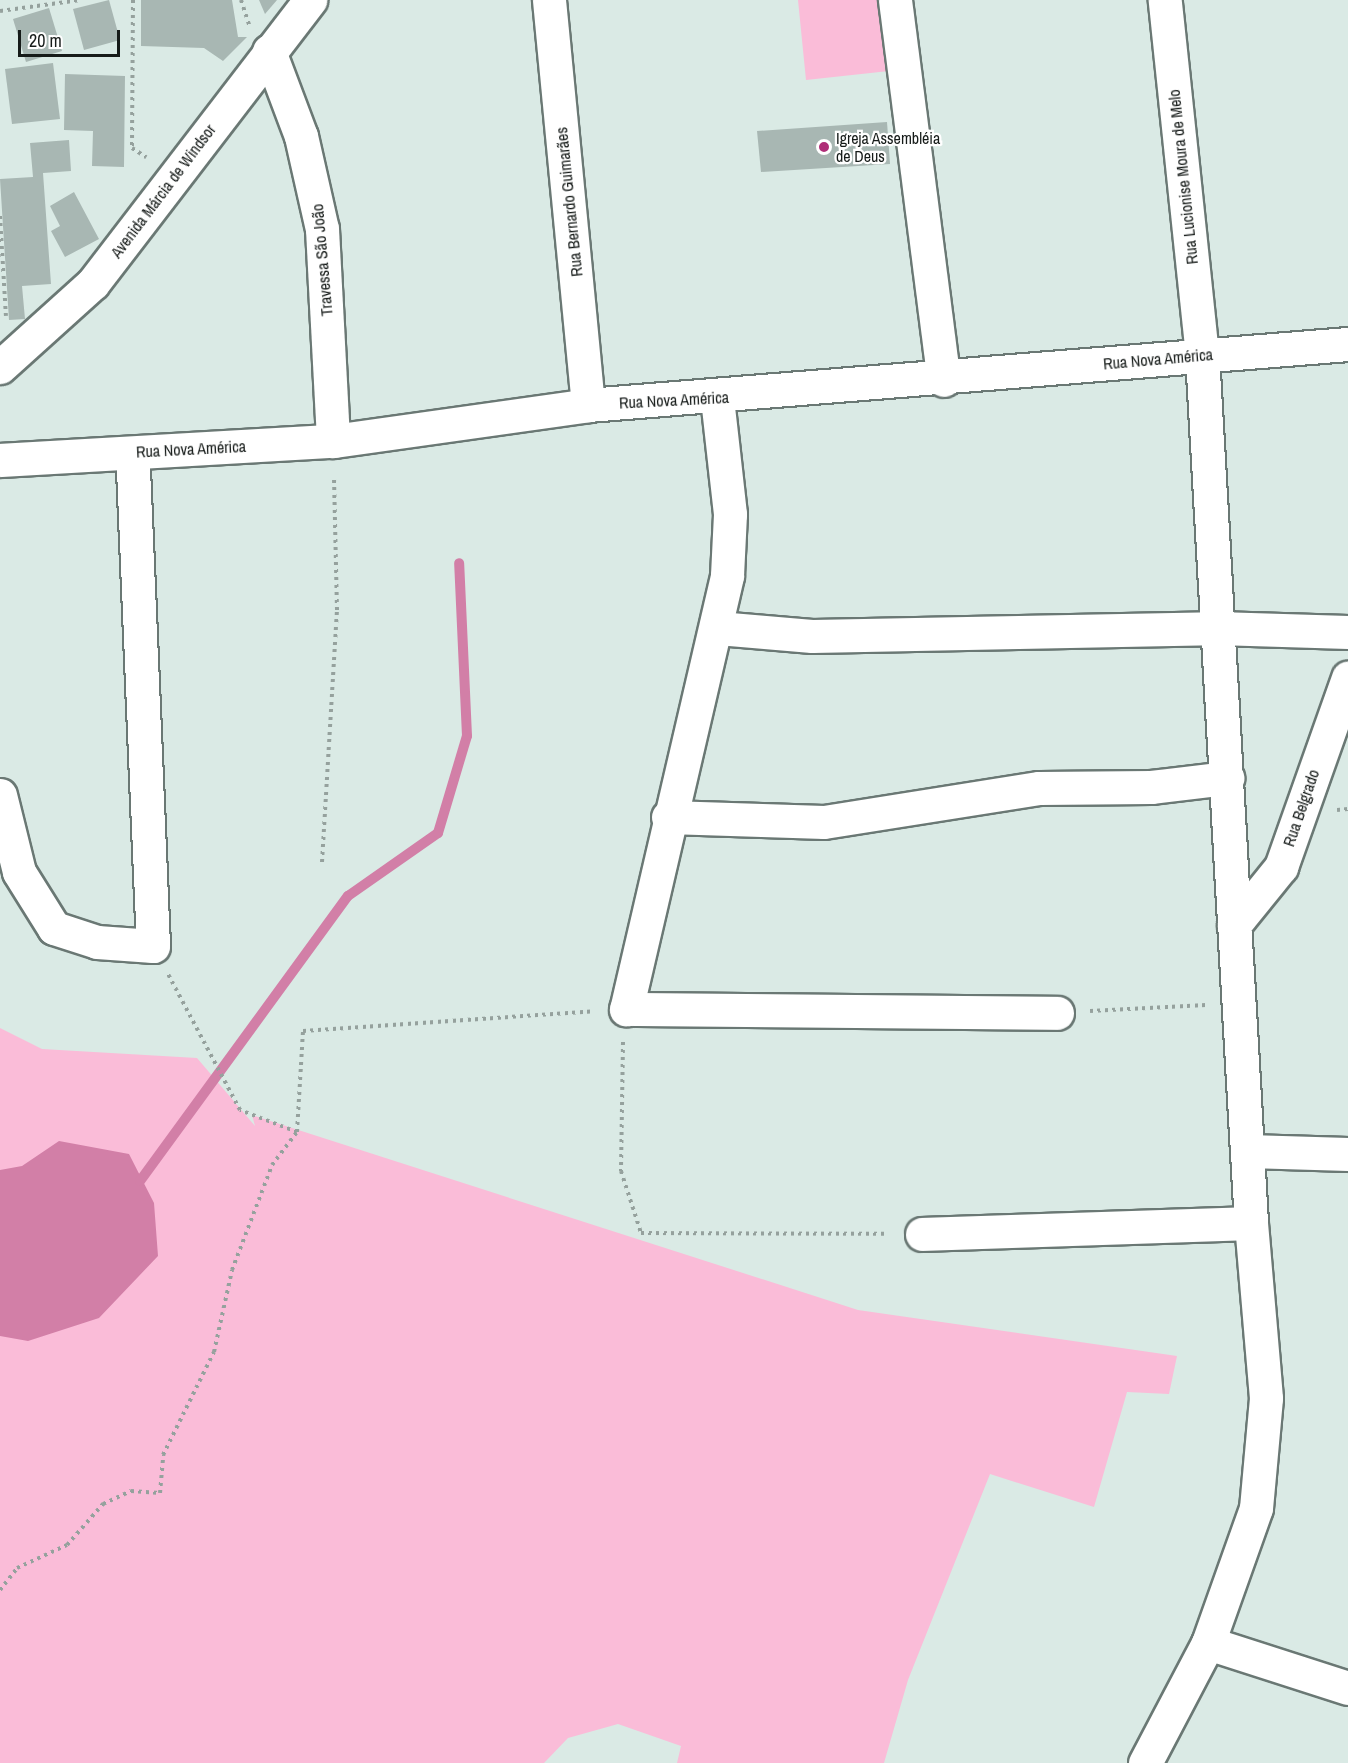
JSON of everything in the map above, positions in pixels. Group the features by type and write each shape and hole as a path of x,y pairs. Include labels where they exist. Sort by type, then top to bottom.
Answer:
{"street":[{"name":"Avenida Márcia de Windsor","path":"4,364 93,284 310,0"},
{"name":"Rua Bernardo Guimarães","path":"549,0 588,405"},
{"path":"895,0 944,380"},
{"name":"Rua Lucionise Moura de Melo","path":"1145,1763 1208,1643 1256,1508 1263,1455 1266,1398 1251,1223 1202,355 1165,0"},
{"name":"Travessa São João","path":"269,51 301,136 322,229 333,441"},
{"name":"Rua Nova América","path":"0,460 333,441 588,405 717,398 944,380 1202,355 1348,344"},
{"path":"717,398 730,514 718,628 668,817 626,1009 1057,1013"},
{"path":"0,795 19,872 54,928 97,942 153,946 132,453"},
{"path":"718,628 812,636 1218,627 1348,632"},
{"name":"Rua Belgrado","path":"1234,925 1281,867 1348,678"},
{"path":"668,817 825,822 1039,788 1151,787 1227,778"},
{"path":"1248,1151 1348,1154"},
{"path":"922,1234 1251,1223"},
{"path":"1208,1643 1348,1688"}],"path":[{"path":"0,12 80,0"},
{"path":"133,0 132,148 175,175"},
{"path":"0,216 4,364"},
{"path":"322,862 337,610 333,441"},
{"path":"153,946 240,1110 297,1132"},
{"path":"1057,1013 1238,1003"},
{"path":"0,1590 17,1568 67,1545 103,1504 131,1491 160,1493 163,1455 214,1352 232,1270 272,1166 297,1132 303,1031 626,1009 619,1075 621,1171 641,1233 922,1234"}],"shaded area":[{"path":"798,0 881,0 889,71 806,80"},
{"path":"0,1028 42,1049 197,1058 255,1126 252,1115 858,1310 1177,1356 1169,1394 1127,1392 1094,1507 990,1474 908,1680 884,1763 677,1763 681,1746 618,1724 568,1738 544,1763 0,1763"},
{"path":"59,1141 129,1154 154,1203 158,1256 99,1318 28,1341 0,1336 0,1170 22,1166"}],"building":[{"path":"109,0 120,40 84,50 73,9"},
{"path":"141,0 232,0 238,37 247,37 223,61 204,48 141,46"},
{"path":"259,0 277,0 265,14"},
{"path":"49,8 62,51 26,62 13,19"},
{"path":"53,63 60,119 12,124 5,69"},
{"path":"65,74 125,76 124,167 92,166 93,131 64,130"},
{"name":"Igreja Assembléia de Deus","path":"887,122 890,164 761,172 757,131"},
{"path":"69,140 71,171 43,173 51,284 22,286 25,319 9,320 0,179 33,177 30,143"},
{"path":"74,192 99,239 65,257 51,231 60,226 50,206"}],"waterway":[{"path":"140,1181 348,896 438,833 467,736 459,563"}],"place":[{"name":"Igreja Assembléia de Deus","path":"824,147"}]}
